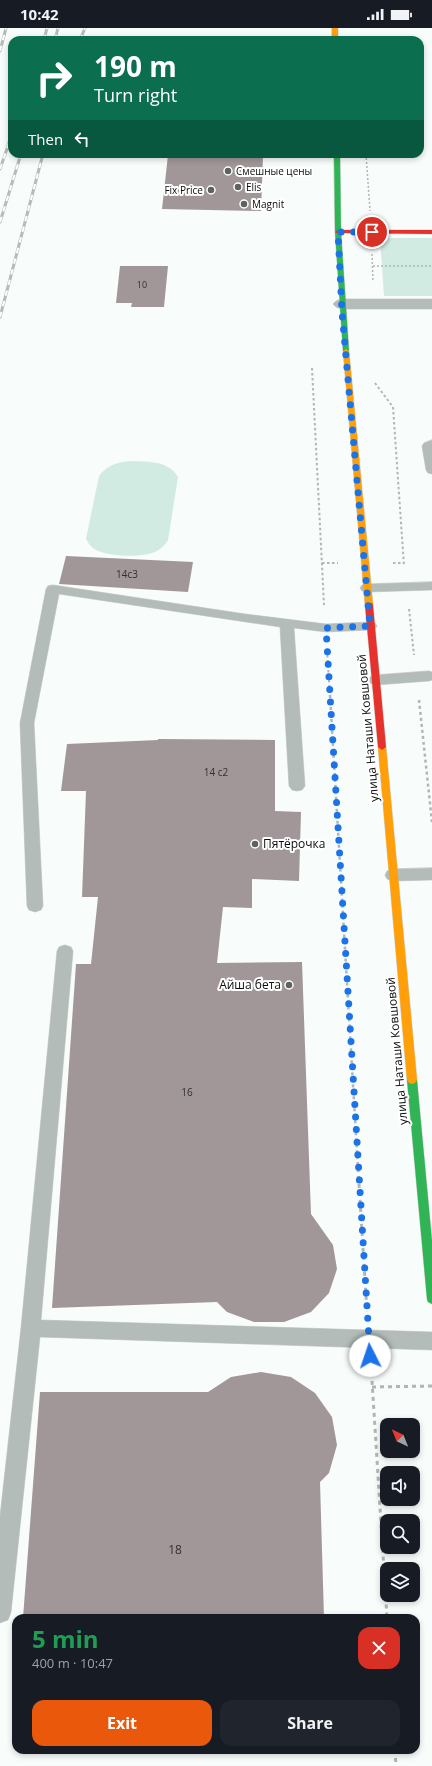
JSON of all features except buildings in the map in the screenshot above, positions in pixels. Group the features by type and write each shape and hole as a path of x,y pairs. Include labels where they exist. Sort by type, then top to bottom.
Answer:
{"street":[{"name":"улица Наташи Ковшовой","path":"337,158 341,304 432,1299"},
{"path":"338,232 432,232"},
{"path":"341,304 432,304"}],"lane":[{"path":"432,444 428,446 432,470"},
{"path":"367,588 432,586"},
{"path":"35,906 27,722 53,589 245,618 326,628 370,626"},
{"path":"287,622 297,786"},
{"path":"375,680 427,677"},
{"path":"393,875 432,874"},
{"path":"0,1612 31,1328 65,951"},
{"path":"31,1328 432,1342"}],"path":[{"path":"372,266 432,266"},
{"path":"312,368 326,628 387,1614"},
{"path":"373,379 393,407 406,587 427,677 432,822"},
{"path":"372,1387 432,1386"},
{"path":"395,1754 396,1766"}],"green space":[{"path":"380,238 432,238 432,296 384,296"},
{"path":"131,461 151,462 169,467 178,477 168,540 157,551 144,555 127,556 110,554 96,550 86,539 99,476 102,472 113,465"}],"railway":[{"path":"0,51 6,28"},
{"path":"45,36 47,28"},
{"path":"56,36 58,28"},
{"path":"82,36 85,28"},
{"path":"0,169 8,146"},
{"path":"0,222 20,158"},
{"path":"0,317 42,158"}],"traffic: fast":[{"path":"337,158 338,232 346,351"},
{"path":"412,1080 432,1299"}],"traffic: slow":[{"path":"335,28 335,36"},
{"path":"346,351 369,605"},
{"path":"382,747 412,1080"}],"traffic: jam":[{"path":"338,232 432,232"},
{"path":"369,605 382,747"}],"place":[{"name":"Смешные цены","path":"228,171"},
{"name":"Elis","path":"238,187"},
{"name":"Fix Price","path":"211,190"},
{"name":"Magnit","path":"244,204"},
{"name":"Пятёрочка","path":"255,844"},
{"name":"Айша бета","path":"289,985"}],"route":[{"path":"370,1356 334,790 326,628 370,626 342,312 338,232 372,232"}]}
